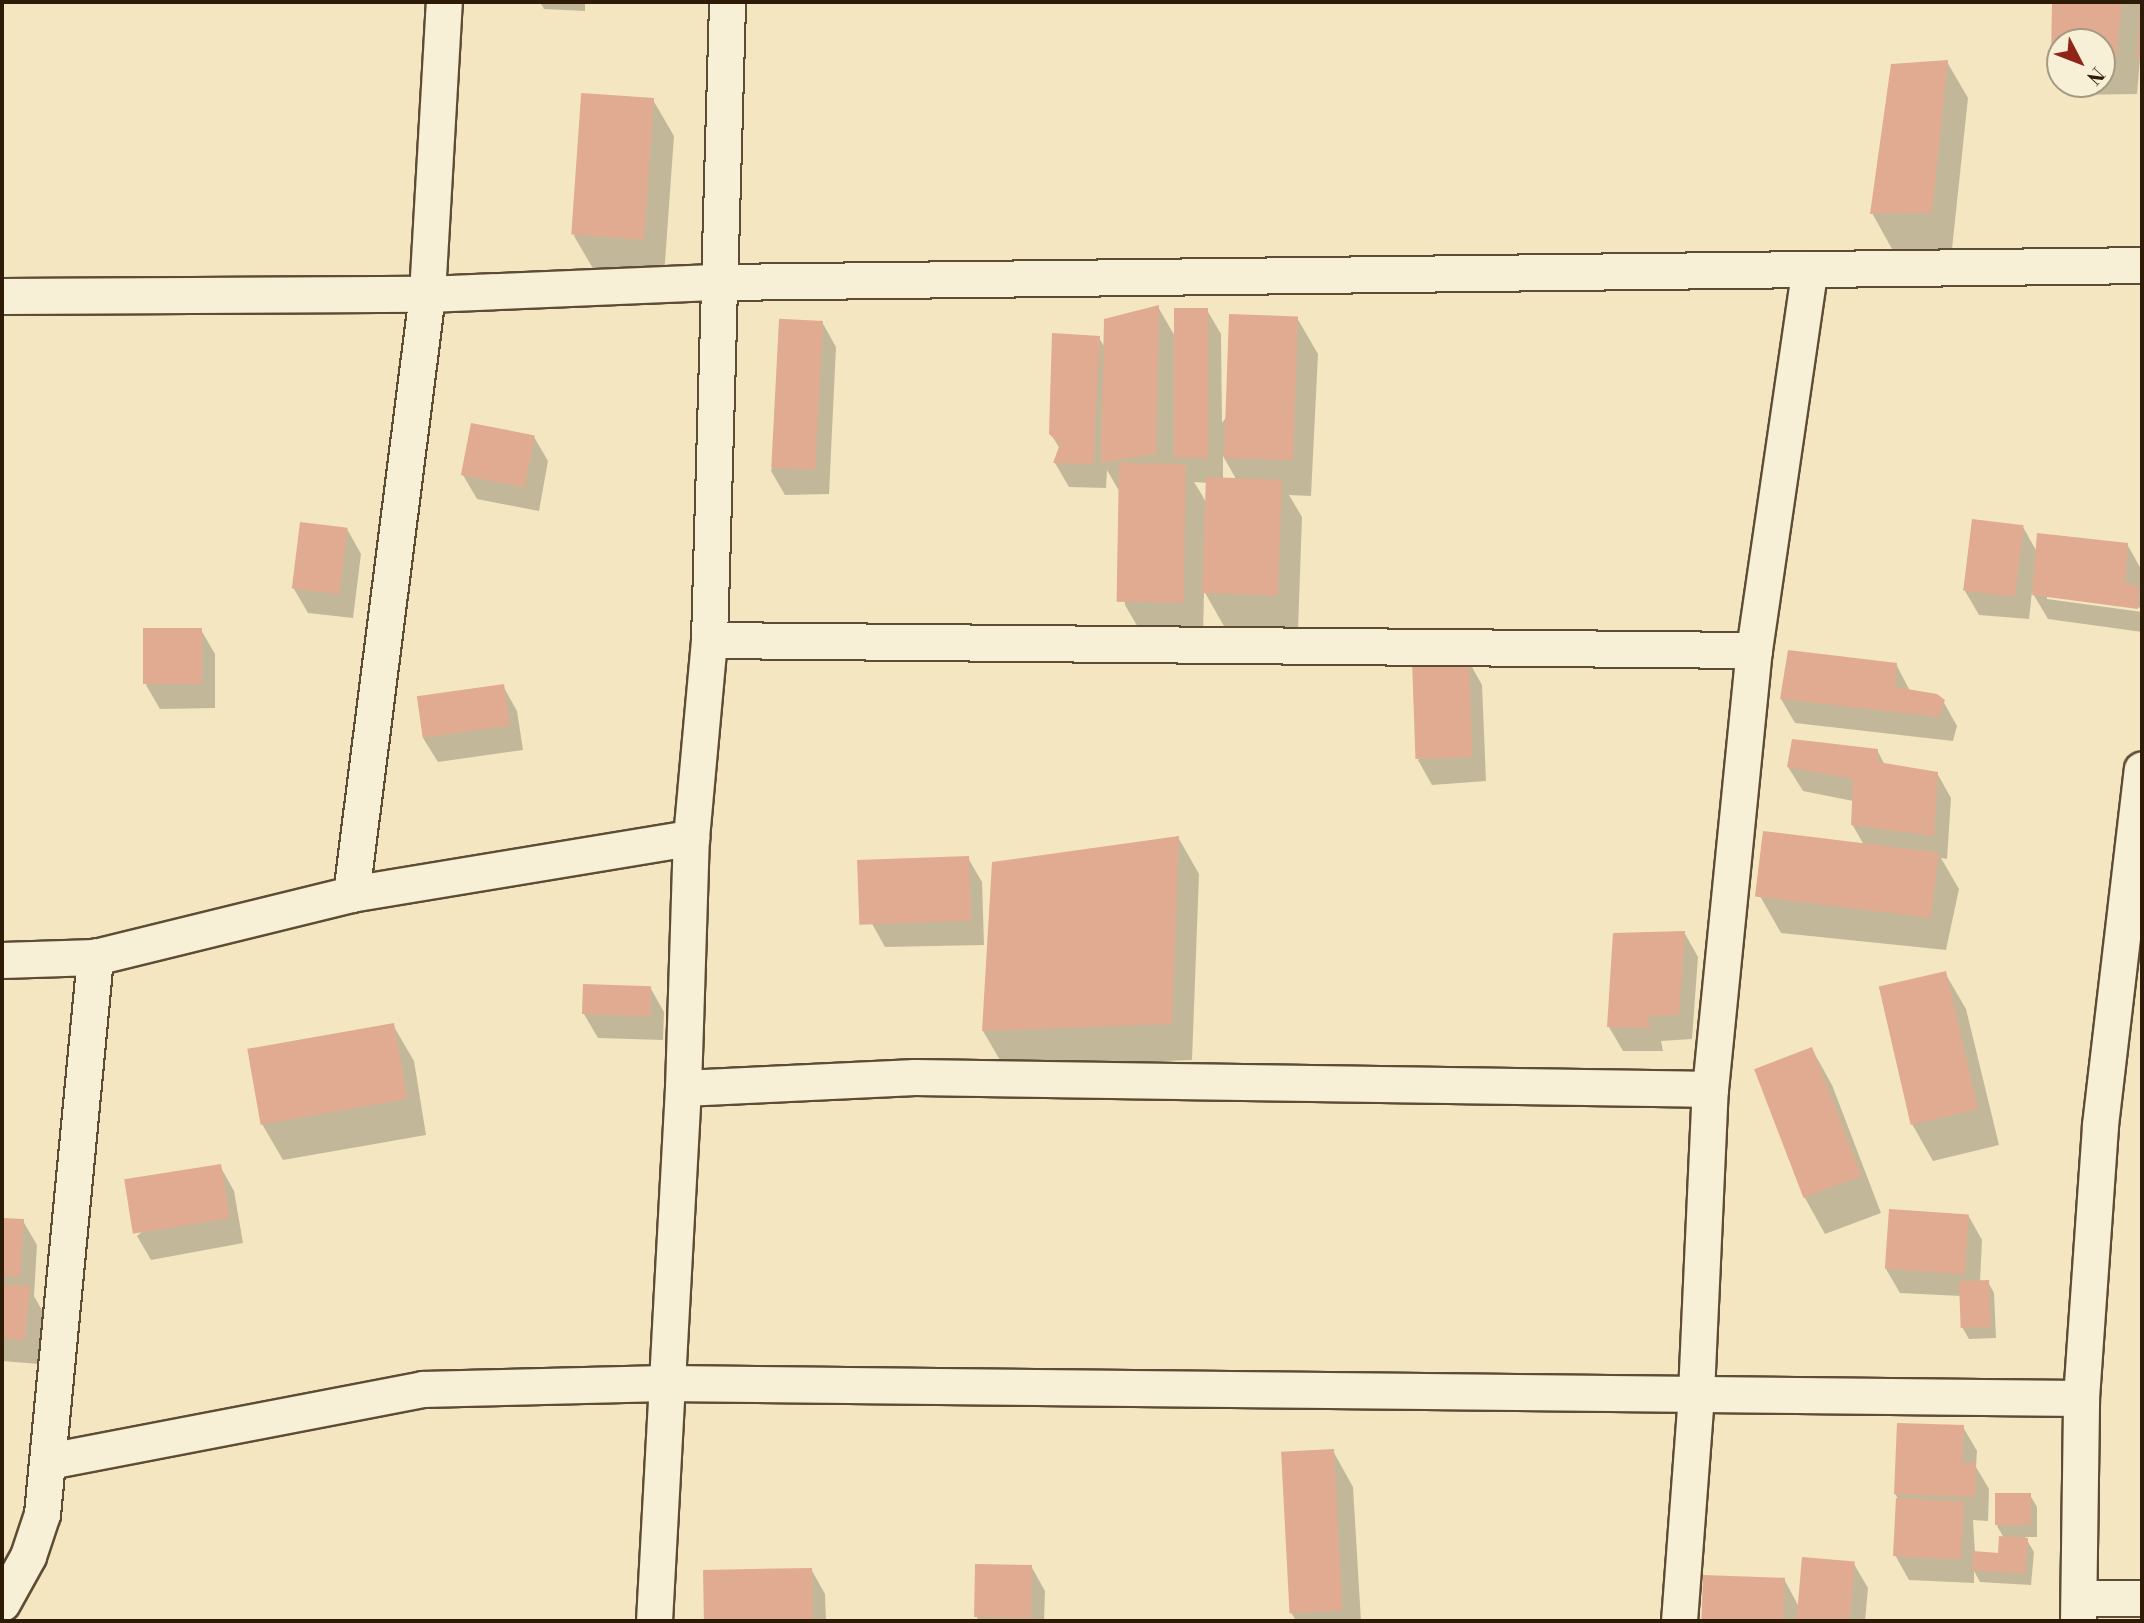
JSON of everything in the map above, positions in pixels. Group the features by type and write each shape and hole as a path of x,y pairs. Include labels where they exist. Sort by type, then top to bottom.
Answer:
{"street":[{"path":"351,894 427,294 444,2"},
{"path":"654,1621 683,1088 691,838 709,640 727,2"},
{"path":"2,296 427,294 719,282 1809,273 2142,265"},
{"path":"1679,1621 1696,1393 1710,1089 1754,650 1809,273"},
{"path":"709,640 1754,650"},
{"path":"2142,769 2100,1125 2081,1398 2079,1609 2142,1598"},
{"path":"2,960 95,957 351,894 691,838"},
{"path":"2,1603 28,1556 43,1514 95,957"},
{"path":"683,1088 915,1077 1710,1089"},
{"path":"49,1461 422,1389 665,1383 2081,1398"}],"building":[{"path":"2052,2 2122,2 2116,59 2116,28 2052,28"},
{"path":"2140,2 2142,58 2137,59"},
{"path":"1948,60 1932,213 1870,214 1891,64"},
{"path":"581,93 654,98 644,240 571,235"},
{"path":"1159,305 1156,454 1101,463 1104,319"},
{"path":"1174,308 1208,308 1208,458 1174,458"},
{"path":"1229,314 1298,316 1293,460 1224,458"},
{"path":"779,319 823,321 815,470 771,467"},
{"path":"1052,333 1100,336 1093,464 1053,463 1060,444 1049,434"},
{"path":"471,423 535,435 525,487 461,475"},
{"path":"1119,463 1186,464 1184,603 1117,602"},
{"path":"1206,477 1282,480 1278,596 1202,593"},
{"path":"1972,519 2024,525 2015,597 1963,590"},
{"path":"300,522 348,528 339,594 292,589"},
{"path":"2037,533 2128,543 2125,583 2139,587 2138,609 2032,595"},
{"path":"143,628 202,628 202,684 143,684"},
{"path":"1788,650 1897,663 1895,687 1937,694 1945,700 1939,717 1780,699"},
{"path":"1469,659 1472,757 1415,759 1412,661"},
{"path":"504,684 510,726 423,738 417,696"},
{"path":"1792,739 1878,749 1878,762 1938,772 1934,836 1851,825 1853,779 1787,767"},
{"path":"1763,831 1939,853 1931,918 1755,897"},
{"path":"1179,836 1172,1024 982,1031 992,862"},
{"path":"969,856 971,921 859,925 857,860"},
{"path":"1685,931 1679,1015 1648,1017 1650,1028 1607,1027 1613,933"},
{"path":"1946,971 1978,1109 1911,1125 1879,987"},
{"path":"583,984 651,986 650,1016 582,1014"},
{"path":"394,1023 407,1099 261,1125 247,1049"},
{"path":"1812,1047 1861,1176 1804,1198 1754,1069"},
{"path":"221,1164 230,1218 133,1234 124,1179"},
{"path":"1889,1209 1969,1215 1965,1274 1885,1269"},
{"path":"2,1218 24,1219 20,1277 2,1276"},
{"path":"1989,1280 1991,1327 1961,1328 1959,1281"},
{"path":"2,1284 30,1286 25,1340 2,1339"},
{"path":"1897,1423 1964,1425 1962,1463 1976,1463 1975,1497 1894,1494"},
{"path":"1334,1449 1342,1611 1290,1614 1281,1452"},
{"path":"1995,1493 2031,1493 2031,1525 1995,1525"},
{"path":"1896,1498 1964,1502 1961,1559 1893,1556"},
{"path":"1999,1536 2028,1538 2025,1574 1972,1570 1973,1551 1998,1553"},
{"path":"1802,1557 1855,1562 1850,1621 1796,1621"},
{"path":"975,1564 1032,1565 1031,1618 974,1617"},
{"path":"812,1568 813,1621 704,1621 703,1570"},
{"path":"1703,1575 1785,1578 1783,1621 1701,1621"}]}
